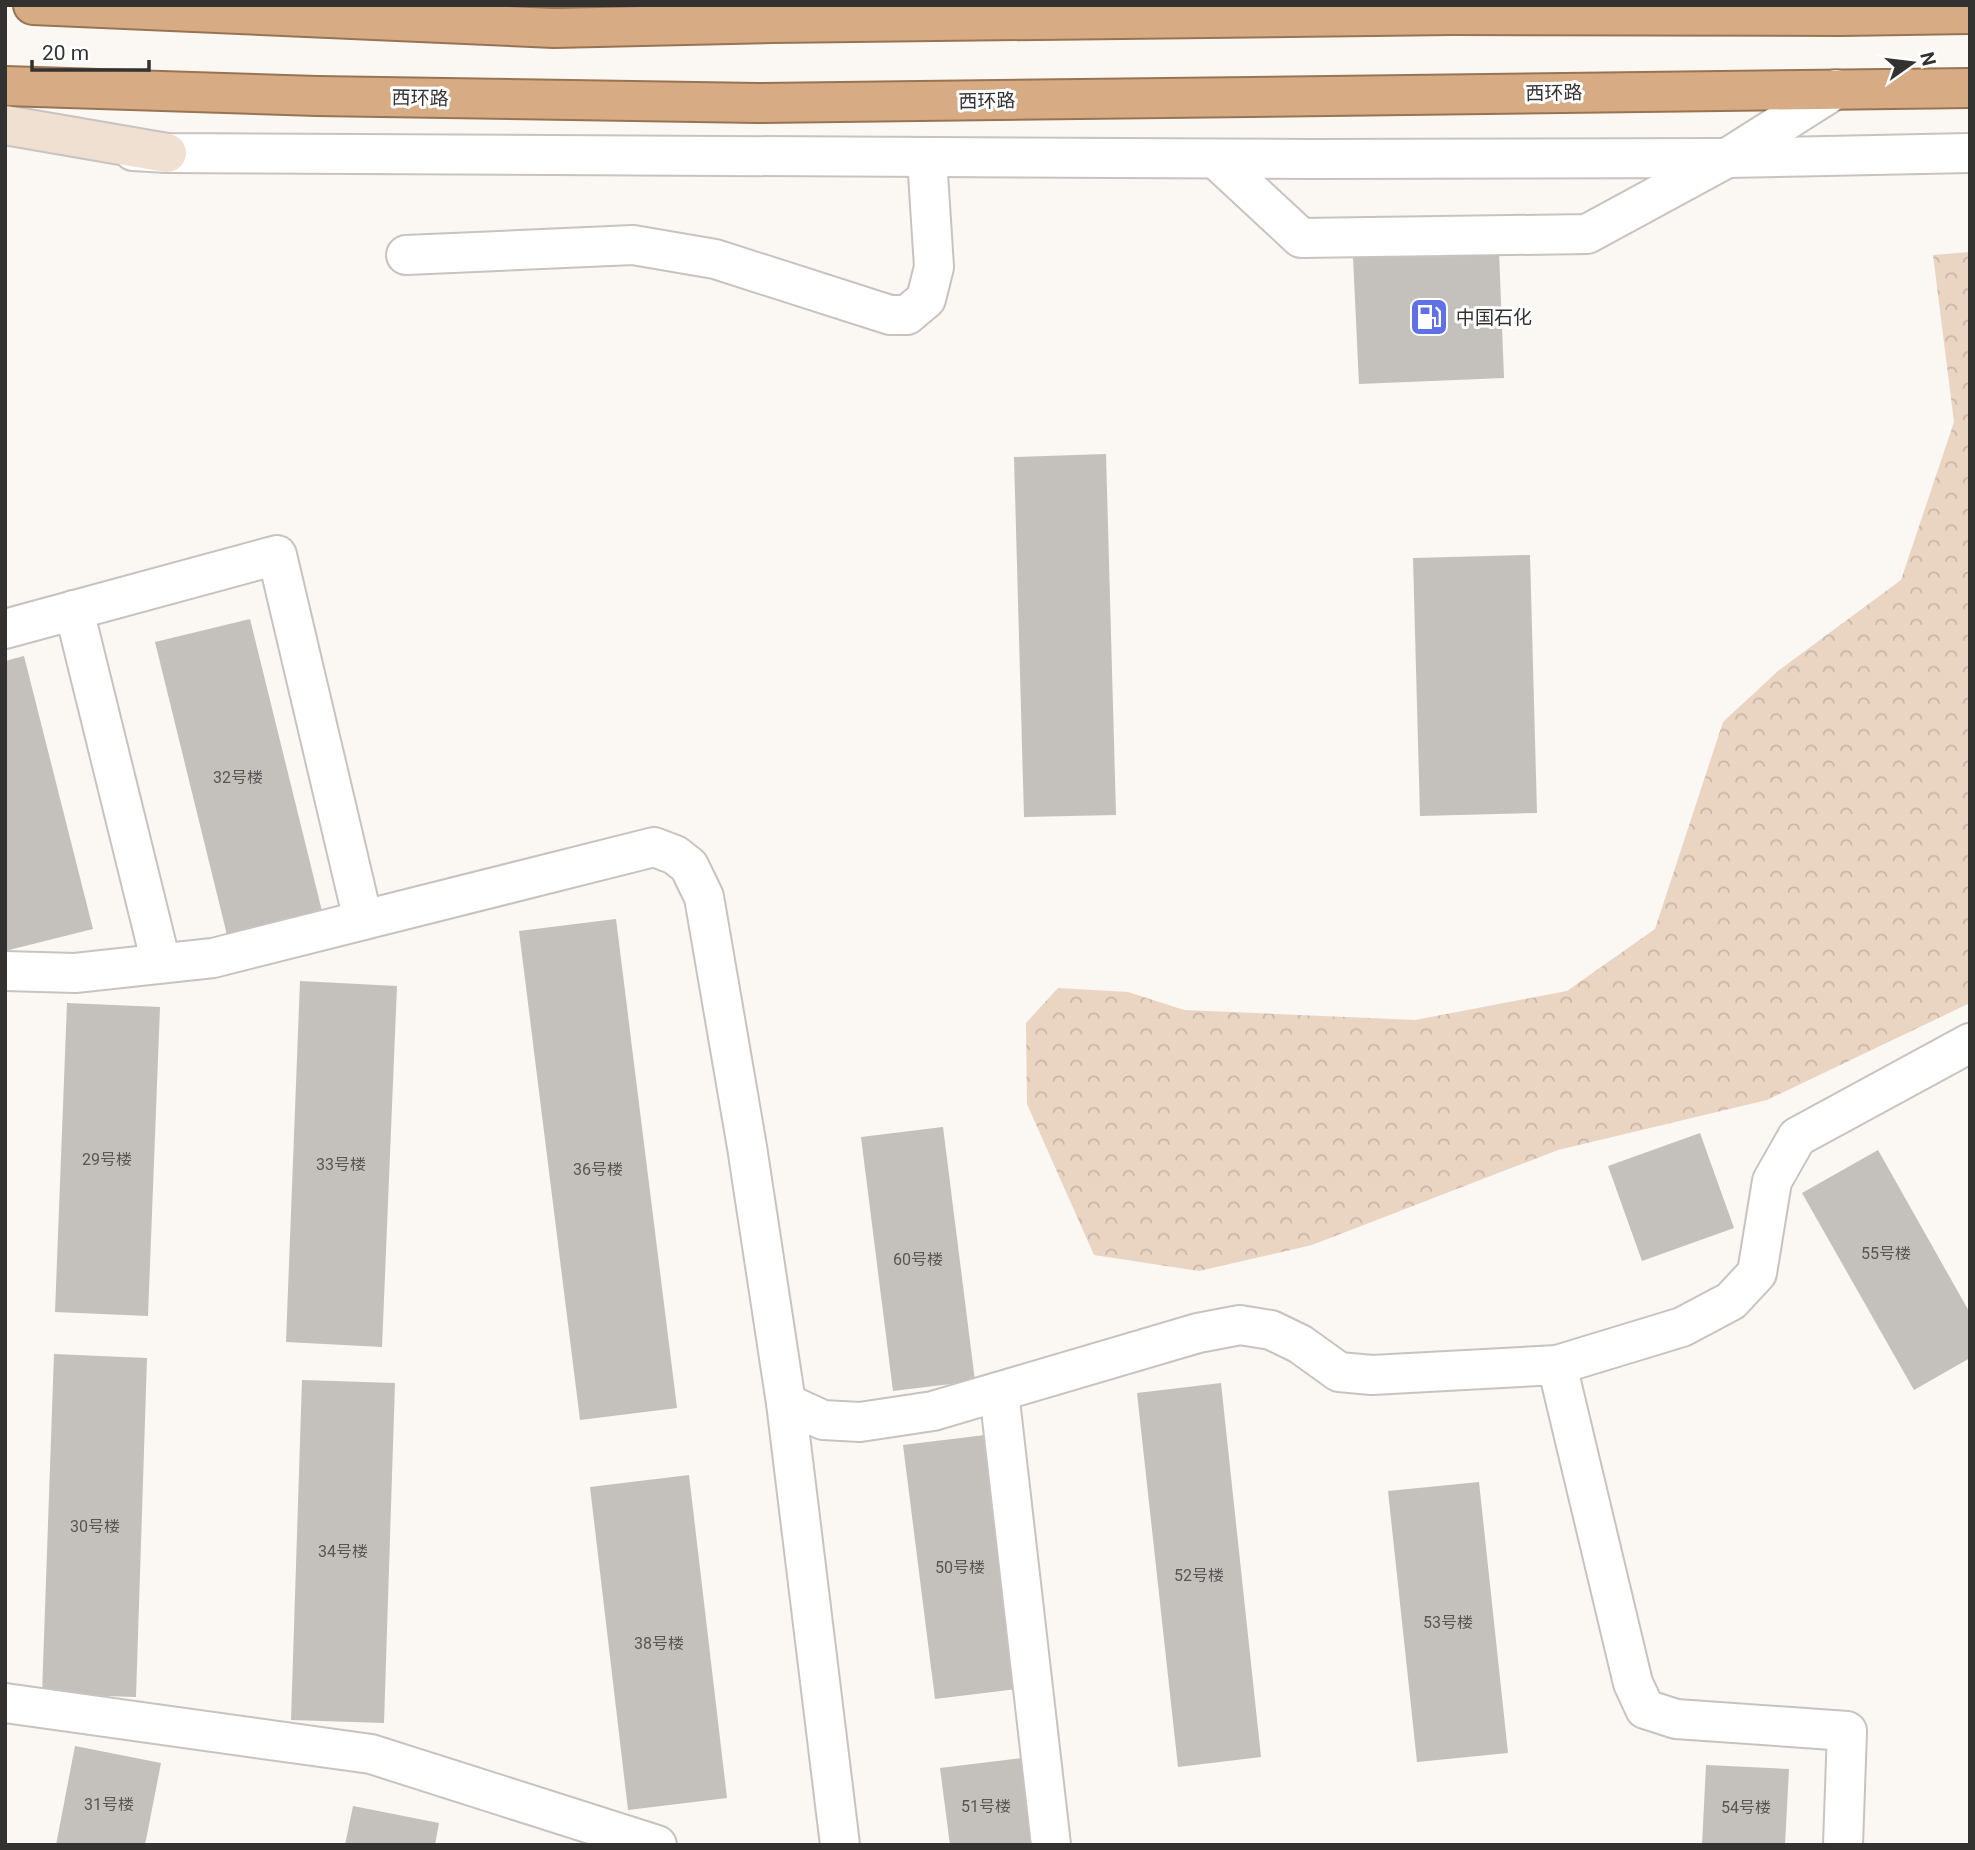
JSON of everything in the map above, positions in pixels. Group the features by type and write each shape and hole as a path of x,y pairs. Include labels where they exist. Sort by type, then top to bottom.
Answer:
{"highway":[{"path":"33,5 554,28 1439,15 1970,14"},
{"name":"西环路","path":"5,86 317,96 758,103 1970,88"}],"main road":[{"path":"5,125 167,153"}],"street":[{"path":"1216,159 1301,238 1587,234 1727,158 1836,89"},
{"path":"5,144 167,153 927,158 1727,158 1970,153"},
{"path":"406,255 633,245 715,259 890,315 907,315 926,299 934,267 927,158"},
{"path":"5,629 277,555 363,920"},
{"path":"74,610 161,963"},
{"path":"5,971 75,972 213,958 654,847 676,855 689,866 704,897 747,1147 786,1403 841,1845"},
{"path":"786,1403 823,1420 860,1422 933,1411 1198,1333 1240,1325 1271,1330 1300,1344 1339,1371 1372,1375 1557,1365 1682,1327 1731,1301 1757,1273 1772,1181 1797,1137 1970,1043"},
{"path":"1557,1365 1633,1683 1645,1709 1676,1719 1847,1731 1843,1845"},
{"path":"999,1392 1051,1845"},
{"path":"5,1703 371,1754 657,1845"}],"green space":[{"path":"1970,252 1970,1003 1767,1100 1558,1150 1312,1245 1199,1271 1094,1255 1027,1104 1026,1023 1058,988 1128,992 1184,1010 1415,1020 1567,991 1655,929 1723,722 1778,671 1901,580 1954,422 1933,255"}],"building":[{"name":"中国石化","path":"1499,251 1504,378 1359,384 1353,257"},
{"path":"1106,454 1116,815 1024,817 1014,457"},
{"path":"1530,555 1537,813 1420,816 1413,558"},
{"path":"250,619 322,911 227,935 155,642"},
{"path":"24,656 93,929 5,951 5,661"},
{"path":"616,919 677,1408 580,1420 519,931"},
{"path":"300,981 397,986 382,1347 286,1342"},
{"path":"67,1003 160,1007 148,1316 55,1312"},
{"path":"943,1127 975,1381 893,1391 861,1137"},
{"path":"1700,1133 1734,1228 1642,1261 1608,1166"},
{"path":"1878,1150 1970,1313 1970,1358 1914,1390 1802,1193"},
{"path":"54,1354 147,1358 136,1697 42,1694"},
{"path":"302,1380 395,1383 384,1723 291,1720"},
{"path":"1221,1383 1261,1757 1178,1767 1137,1393"},
{"path":"985,1435 1017,1689 935,1699 903,1445"},
{"path":"689,1475 727,1798 628,1810 590,1487"},
{"path":"1479,1482 1508,1753 1417,1762 1388,1491"},
{"path":"75,1746 161,1763 145,1845 56,1845"},
{"path":"1022,1758 1033,1845 950,1845 940,1768"},
{"path":"1706,1765 1789,1769 1785,1845 1702,1845"},
{"path":"353,1806 439,1823 435,1845 345,1845"}],"place":[{"name":"中国石化","path":"1429,317"}]}
